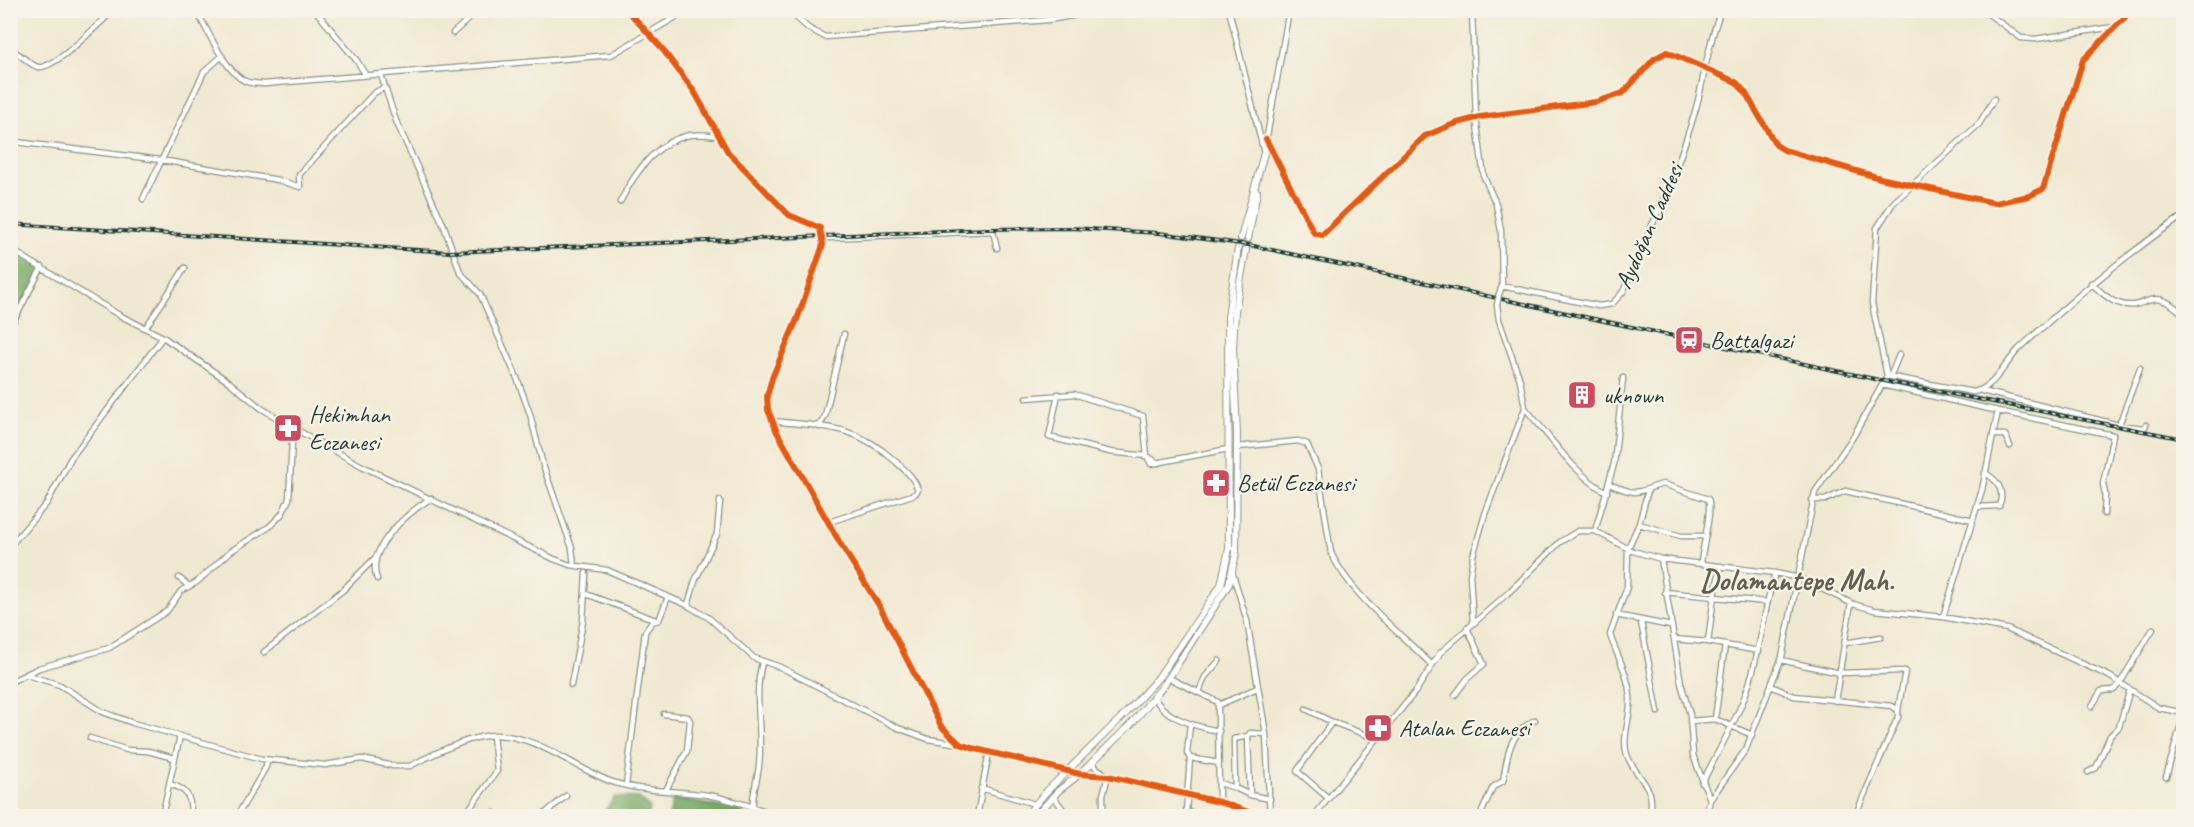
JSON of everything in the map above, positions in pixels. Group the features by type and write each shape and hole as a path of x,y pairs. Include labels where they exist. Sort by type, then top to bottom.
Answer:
{"main road":[{"path":"1244,239 1264,153"},
{"path":"1026,816 1158,678 1230,570 1228,317 1238,248"},
{"path":"1036,816 1053,796 1080,774 1133,722 1154,697 1169,678 1229,584 1237,447 1234,310 1246,249"}],"street":[{"path":"10,49 19,52 37,67 46,66 69,50 114,10"},
{"path":"196,10 222,56 237,76 246,82 264,84 602,56 625,47 688,10"},
{"path":"315,10 365,74"},
{"path":"453,33 478,10"},
{"path":"627,10 694,90 728,152 789,215 820,228 823,235 822,245 798,317 772,378 767,396 772,420 881,609 941,726 960,744"},
{"path":"788,10 808,28 825,38 1048,20 1076,13 1106,10"},
{"path":"1229,10 1264,153"},
{"path":"1264,153 1289,12 1277,10"},
{"path":"1472,10 1476,118 1484,177 1498,213 1502,286 1497,305 1499,320 1520,380 1525,408 1504,471 1485,514 1473,556 1470,575 1473,623"},
{"name":"Aydoğan Caddesi","path":"1502,286 1582,303 1612,304 1623,292 1661,205 1696,107 1714,27 1721,10"},
{"path":"1983,10 2021,38 2035,39 2114,27"},
{"path":"1266,139 1314,233 1322,235 1425,135 1454,123 1476,118 1596,102 1623,93 1654,59 1667,52 1736,82 1745,92 1776,145 1784,150 1913,185 1995,203 2013,200 2043,189 2083,60 2132,10"},
{"path":"143,199 204,72 222,56"},
{"path":"381,75 396,121 444,226 460,272 480,294 517,378 530,414 543,465 572,548 574,565"},
{"path":"16,142 161,160 278,180 300,188 299,175 374,93 385,87"},
{"path":"1889,377 1872,303 1877,228 1893,203 1979,124 1994,99"},
{"path":"620,202 646,161 668,145 683,136 719,136"},
{"path":"1982,391 2016,352 2091,283 2184,215"},
{"path":"823,235 838,237 993,231 998,248"},
{"path":"10,249 118,315 164,338 229,382 261,408 362,466 554,559 574,565 607,570 688,605 709,618 762,663 780,667 898,728 928,739 960,744 1080,774 1108,776 1187,794 1260,816"},
{"path":"10,328 42,267"},
{"path":"146,327 185,268"},
{"path":"2091,283 2120,304 2138,303 2154,297 2170,302 2184,315"},
{"path":"819,427 825,416 844,334"},
{"path":"10,546 47,503 71,458 164,338"},
{"path":"1706,816 1710,800 1746,749 1781,660 1812,500 1889,377 1899,355"},
{"path":"2118,425 2140,368"},
{"path":"1889,377 1973,392 1982,391 2138,429 2146,425"},
{"path":"1595,531 1610,484 1620,422 1623,378"},
{"path":"1882,385 2113,435 2103,484 2104,514"},
{"path":"1058,394 1048,437 1110,452 1147,456"},
{"path":"1026,398 1074,394 1143,416 1147,456 1151,464 1228,449"},
{"path":"1525,408 1589,480 1607,492"},
{"path":"1943,618 1977,507 1998,411"},
{"path":"772,420 849,430 880,447 915,479 918,489 915,494 829,522"},
{"path":"10,682 39,668 109,648 167,610 181,591 282,514 289,499 292,441 297,430"},
{"path":"1993,435 2005,435 2010,446"},
{"path":"1237,447 1298,441 1307,444 1318,469 1331,553 1337,565 1369,603 1432,665"},
{"path":"1977,507 1998,506 2001,501 2001,490 1995,478 1985,473"},
{"path":"1610,484 1632,493 1663,484 1708,499 1710,506 1703,536 1701,563"},
{"path":"2103,484 2110,485"},
{"path":"1648,490 1639,524 1628,548 1627,587 1610,635 1626,669 1630,697 1626,754 1649,788 1653,802 1649,816"},
{"path":"1812,500 1825,500 1845,491 1973,520"},
{"path":"264,652 343,590 376,557 396,524 431,498"},
{"path":"688,605 695,581 717,534 720,501"},
{"path":"1639,524 1681,536 1703,536"},
{"path":"1314,816 1327,797 1416,691 1440,653 1560,542 1578,531 1595,531 1628,548 1661,559 1798,578 1851,603 1874,610 1943,618 2019,633 2120,683 2159,708 2184,714 2166,777"},
{"path":"376,557 374,568 377,579"},
{"path":"1661,559 1671,626 1690,721 1693,755 1710,800"},
{"path":"1708,642 1714,596 1721,566"},
{"path":"1230,570 1247,621 1266,734 1270,816"},
{"path":"571,685 586,594 586,573"},
{"path":"1702,783 1747,693 1759,651 1766,602 1775,573"},
{"path":"179,578 189,586"},
{"path":"1665,591 1766,602"},
{"path":"586,594 657,621"},
{"path":"626,785 645,632 652,622 657,621 668,597"},
{"path":"1835,701 1851,603"},
{"path":"1617,615 1641,622 1671,626"},
{"path":"1641,622 1658,712"},
{"path":"1455,695 1467,679 1484,664 1467,628"},
{"path":"2092,706 2101,691 2114,690 2120,683 2153,629"},
{"path":"1845,643 1881,637"},
{"path":"1674,639 1759,651"},
{"path":"1715,719 1725,645"},
{"path":"1781,660 1840,673 1905,671 1898,717 1856,816"},
{"path":"1198,692 1205,677 1219,661"},
{"path":"754,816 751,805 759,765 758,677 762,663"},
{"path":"27,675 60,685 103,712 267,760 325,765 362,759 401,767 410,766 467,742 494,736 545,748 607,780 626,785 707,795 751,805 782,816"},
{"path":"1169,678 1218,702 1219,802"},
{"path":"1771,686 1794,696 1892,706 1898,710"},
{"path":"1218,705 1257,687"},
{"path":"2088,772 2096,768 2110,736 2120,728 2130,689"},
{"path":"1154,697 1157,703 1190,725 1219,731"},
{"path":"1306,709 1332,722 1377,739"},
{"path":"664,714 688,717 690,721 687,751 666,790"},
{"path":"1690,721 1715,719 1752,735"},
{"path":"1480,816 1492,787 1503,781 1506,756 1521,727 1535,720"},
{"path":"1327,797 1298,771 1332,722"},
{"path":"1190,725 1187,753 1190,758 1184,814 1205,816"},
{"path":"1235,788 1234,739 1248,736 1251,733 1266,734"},
{"path":"162,816 180,736"},
{"path":"464,816 497,771 494,736"},
{"path":"1248,736 1250,795"},
{"path":"90,738 127,750 148,751 174,758"},
{"path":"977,816 988,752"},
{"path":"1190,758 1219,763"},
{"path":"237,816 266,767 267,760"},
{"path":"1094,760 1095,767 1108,776"},
{"path":"1102,816 1103,795 1108,776"},
{"path":"1220,783 1250,795 1270,799"},
{"path":"169,784 182,787 191,798 191,816"},
{"path":"981,788 1035,804"},
{"path":"542,816 566,796"},
{"path":"1053,796 1068,816"}],"green space":[{"path":"11,251 42,267 11,327"},
{"path":"615,797 639,798 650,808 648,816 601,816"},
{"path":"673,798 742,811 744,816 669,816"}],"railway":[{"path":"10,224 450,252 988,229 1071,228 1159,233 1249,245 1884,381 2184,439"}],"cycle path":[{"path":"627,10 660,46 694,91 728,152 789,215 820,228 823,245 798,317 772,378 767,396 768,410 777,432 840,543 881,609 941,726 960,744 972,748 1080,774 1108,776 1223,803 1260,816"},
{"path":"1266,139 1314,233 1322,235 1425,136 1454,124 1480,117 1596,102 1623,93 1654,59 1667,52 1736,82 1745,92 1776,145 1784,150 1880,178 1995,203 2029,196 2043,189 2083,60 2132,10"}],"place":[{"name":"Battalgazi","path":"1689,340"},
{"name":"uknown","path":"1582,395"},
{"name":"Hekimhan Eczanesi","path":"288,428"},
{"name":"Betül Eczanesi","path":"1216,483"},
{"name":"Atalan Eczanesi","path":"1378,728"}],"district":[{"name":"Dolamantepe Mah.","path":"1797,580"}]}
